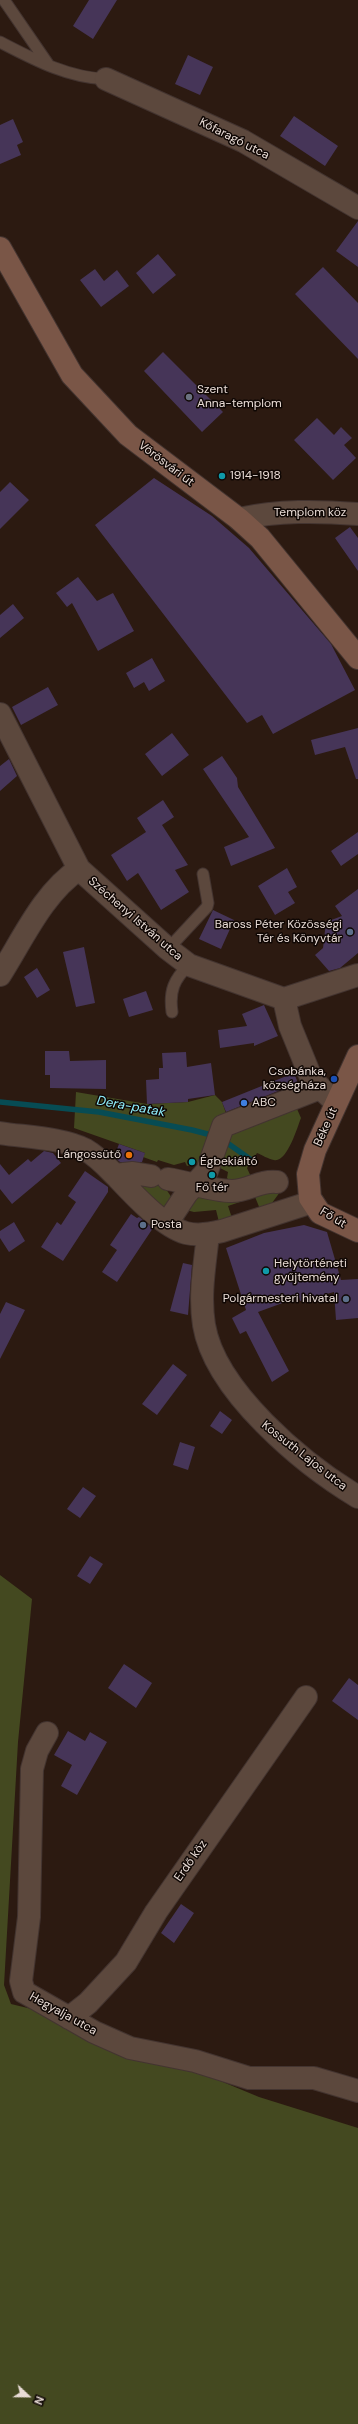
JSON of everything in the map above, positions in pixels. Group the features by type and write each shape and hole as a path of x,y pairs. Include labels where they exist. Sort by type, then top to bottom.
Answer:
{"main road":[{"name":"Vörösvári út","path":"0,248 6,274 72,375 109,417 150,453 239,519 260,538 358,658"},
{"name":"Béke út","path":"312,1202 308,1174 316,1150 358,1056"},
{"name":"Fő út","path":"312,1202 320,1213 358,1231"}],"street":[{"name":"Kőfaragó utca","path":"106,79 243,141 358,208"},
{"name":"Templom köz","path":"239,519 262,514 307,511 358,514"},
{"name":"Széchenyi István utca","path":"1,721 79,869 168,949 189,965 284,999"},
{"path":"0,975 44,905 62,880 79,869"},
{"path":"336,1103 316,1084 290,1026 284,999 302,995 358,976"},
{"path":"167,1223 195,1183 207,1171 223,1126 316,1084"},
{"path":"0,1133 79,1147 97,1156 115,1176 167,1223 185,1233 208,1234 229,1230 312,1202"},
{"path":"115,1176 133,1173 234,1191 263,1181 277,1182"},
{"name":"Kossuth Lajos utca","path":"208,1234 201,1299 204,1326 211,1347 222,1368 258,1418 296,1452 358,1497"},
{"name":"Erdő köz","path":"69,2018 88,2003 126,1962 156,1912 306,1697"},
{"name":"Hegyalja utca","path":"47,1733 37,1750 32,1769 29,1917 21,1981 24,1992 69,2018 130,2048 195,2061 249,2078 314,2078 358,2091"}],"lane":[{"path":"4,0 48,64"},
{"path":"0,42 25,56 75,75 106,79"},
{"path":"168,949 207,907 208,903 203,874"},
{"path":"172,1012 170,1002 172,984 189,965"}],"green space":[{"path":"76,1092 147,1104 188,1102 215,1095 222,1102 228,1119 206,1162 187,1166 185,1162 174,1165 158,1160 157,1162 143,1157 145,1153 74,1128"},
{"path":"294,1102 301,1118 287,1151 279,1159 274,1160 257,1153 247,1168 252,1179 235,1186 227,1178 228,1172 214,1165 223,1132"},
{"path":"113,1161 139,1170 150,1180 164,1186 174,1201 166,1214"},
{"path":"273,1189 280,1192 272,1203 260,1209 255,1197 228,1206 232,1218 219,1222 216,1210 194,1212 182,1209 187,1200 210,1194"},
{"path":"0,1575 32,1599 18,1742 4,1985 11,2004 69,2018 259,2097 358,2128 358,2424 0,2424"}],"building":[{"path":"89,0 117,0 93,39 73,26"},
{"path":"188,55 213,67 200,95 175,84"},
{"path":"294,116 338,146 325,166 280,136"},
{"path":"13,119 23,142 17,145 21,155 0,164 0,125"},
{"path":"358,221 358,267 336,251"},
{"path":"158,254 176,275 153,294 136,273"},
{"path":"323,267 358,303 358,359 295,294"},
{"path":"95,269 104,281 117,270 129,286 101,307 80,280"},
{"name":"Szent Anna-templom","path":"163,352 223,412 202,432 144,371"},
{"path":"317,418 334,435 341,427 352,438 344,445 356,458 333,480 294,440"},
{"path":"154,478 212,516 249,548 331,644 355,690 273,734 262,715 247,723 95,525"},
{"path":"10,482 29,500 0,529 0,492"},
{"path":"350,527 358,538 358,571 335,538"},
{"path":"78,577 97,601 113,593 134,631 98,651 72,603 67,607 56,593"},
{"path":"13,604 24,618 0,638 0,615"},
{"path":"152,658 165,681 149,691 144,682 134,688 126,673"},
{"path":"48,687 58,705 21,725 12,707"},
{"path":"358,728 358,779 356,779 345,747 315,755 311,740"},
{"path":"172,733 189,755 162,776 145,754"},
{"path":"222,756 237,778 238,787 275,848 231,866 224,847 249,837 203,769"},
{"path":"9,759 17,776 0,791 0,766"},
{"path":"163,800 174,817 162,825 188,865 175,870 189,892 161,910 138,873 127,881 111,855 146,832 137,818"},
{"path":"358,832 358,854 341,866 331,851"},
{"path":"287,868 297,887 288,892 295,903 275,915 258,886"},
{"name":"Baross Péter Közösségi Tér és Könyvtár","path":"358,889 358,953 340,968 329,971 315,955 323,948 326,922 342,916 335,906"},
{"path":"213,910 234,920 221,949 199,939"},
{"path":"84,947 95,1003 76,1007 63,952"},
{"path":"37,968 50,990 37,998 24,977"},
{"path":"146,991 153,1010 129,1017 123,999"},
{"path":"264,1005 278,1036 254,1046 254,1043 220,1048 218,1030 247,1026 242,1014"},
{"path":"45,1051 69,1051 70,1061 106,1060 106,1089 50,1088 50,1075 45,1075"},
{"path":"186,1052 187,1067 211,1063 215,1095 188,1099 188,1102 147,1104 146,1080 159,1079 159,1068 163,1068 162,1053"},
{"path":"294,1073 298,1083 226,1112 222,1102"},
{"name":"Lángossütő","path":"119,1144 145,1153 142,1162 120,1162 114,1157"},
{"path":"44,1151 53,1153 61,1163 12,1204 0,1189 0,1164 9,1175 28,1159 31,1162"},
{"path":"85,1171 108,1187 108,1192 63,1261 41,1247 57,1222 61,1225 76,1202 68,1196"},
{"path":"131,1214 137,1218 139,1217 153,1228 117,1282 102,1272 117,1250 110,1245"},
{"path":"14,1222 25,1241 9,1252 0,1238 0,1231"},
{"path":"304,1225 327,1232 341,1280 358,1279 358,1318 336,1320 334,1292 300,1301 299,1297 258,1312 289,1371 272,1382 246,1331 240,1334 232,1318 246,1310 226,1248 264,1233"},
{"path":"183,1263 192,1265 188,1315 170,1311"},
{"path":"6,1302 25,1310 0,1359 0,1314"},
{"path":"173,1364 187,1375 157,1415 142,1404"},
{"path":"220,1411 232,1420 222,1434 210,1426"},
{"path":"180,1442 195,1447 188,1470 173,1465"},
{"path":"83,1487 96,1496 80,1518 67,1509"},
{"path":"90,1556 103,1564 90,1584 77,1576"},
{"path":"124,1664 152,1683 136,1708 108,1688"},
{"path":"349,1678 358,1685 358,1720 332,1701"},
{"path":"68,1731 85,1741 90,1732 107,1742 77,1795 61,1786 72,1765 54,1755"},
{"path":"181,1904 194,1913 174,1943 161,1933"}],"waterway":[{"name":"Dera-patak","path":"0,1102 99,1112 192,1130 215,1136"},
{"name":"Dera-patak","path":"223,1140 250,1159"}],"place":[{"name":"Szent Anna-templom","path":"189,397"},
{"name":"1914-1918","path":"222,476"},
{"name":"Baross Péter Közösségi Tér és Könyvtár","path":"350,932"},
{"name":"Csobánka, községháza","path":"334,1079"},
{"name":"ABC","path":"244,1103"},
{"name":"Lángossütő","path":"129,1155"},
{"name":"Égbekiáltó","path":"192,1162"},
{"name":"Fő tér","path":"212,1175"},
{"name":"Posta","path":"143,1225"},
{"name":"Helytörténeti gyűjtemény","path":"266,1271"},
{"name":"Polgármesteri hivatal","path":"346,1299"}]}
